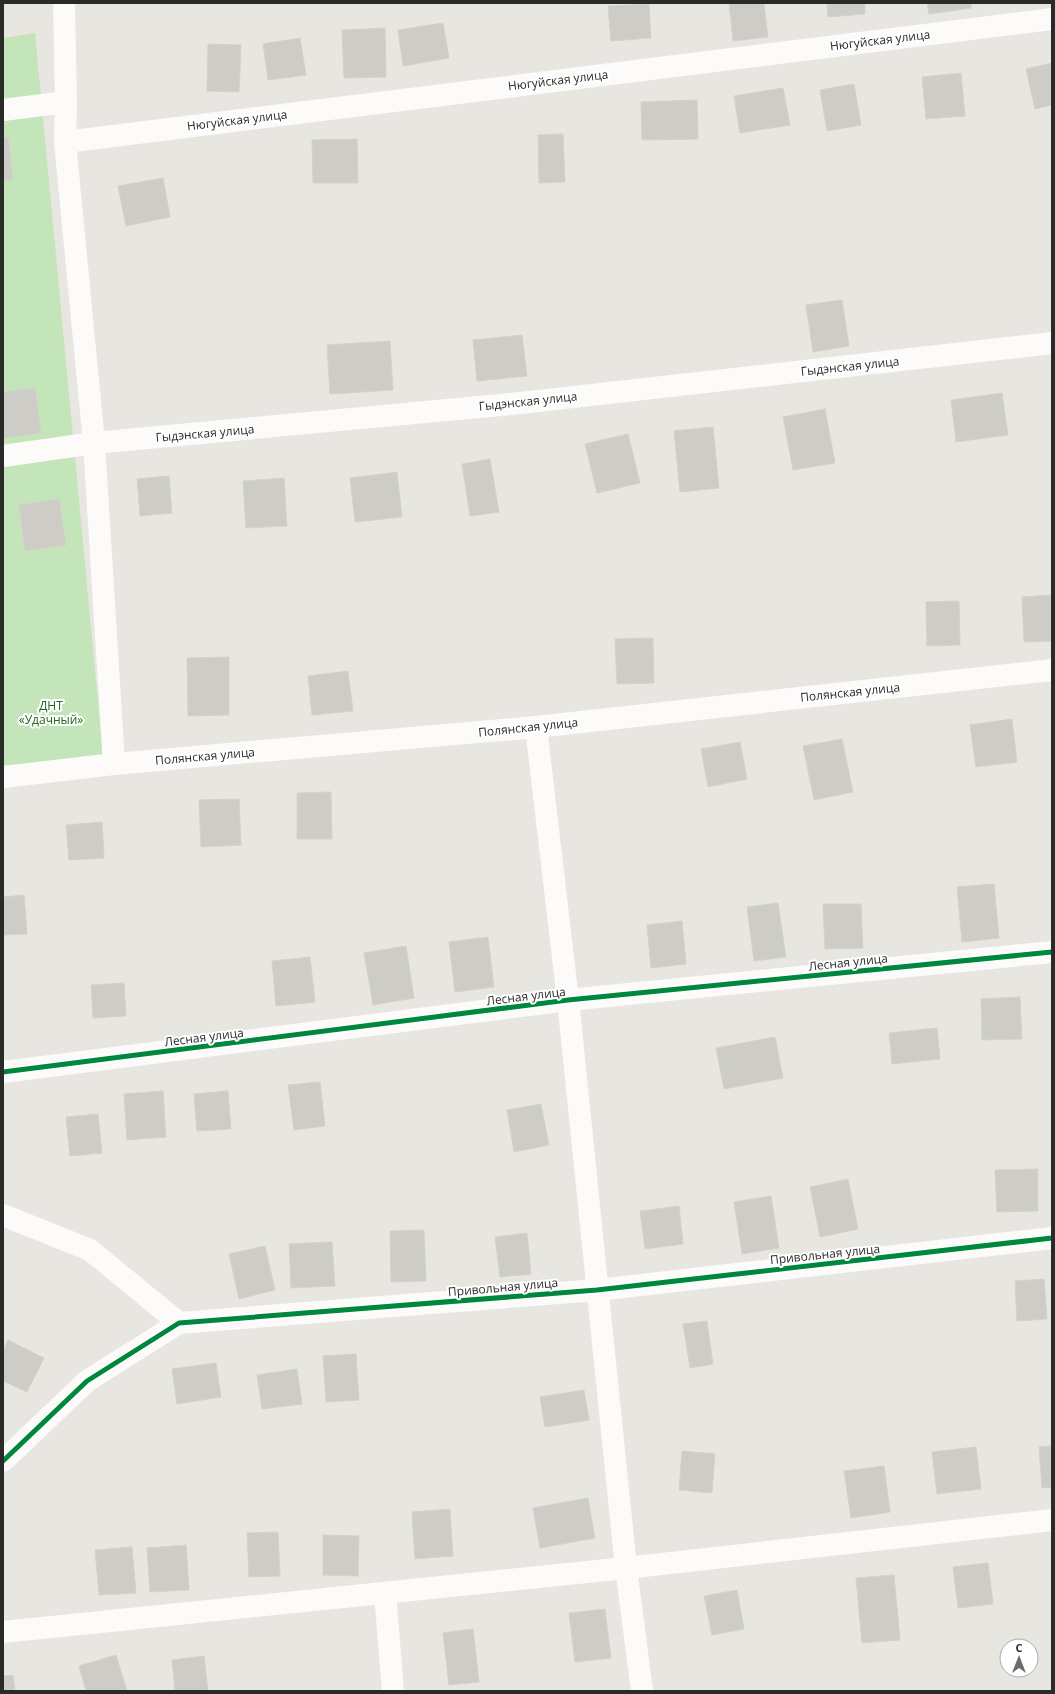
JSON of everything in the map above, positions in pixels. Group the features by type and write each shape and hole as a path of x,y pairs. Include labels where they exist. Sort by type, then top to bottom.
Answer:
{"street":[{"path":"64,3 66,102 65,142 94,443 114,764"},
{"name":"Нюгуйская улица","path":"65,142 1052,19"},
{"path":"3,110 66,102"},
{"name":"Гыдэнская улица","path":"3,456 94,443 511,404 1052,343"},
{"name":"Полянская улица","path":"3,777 114,764 536,727 1052,670"},
{"path":"536,727 568,1000 626,1568 642,1691"},
{"name":"Лесная улица","path":"3,1072 568,1000 1052,952"},
{"path":"3,1215 90,1250 179,1323"},
{"name":"Привольная улица","path":"3,1461 87,1381 179,1323 597,1290 1052,1238"},
{"path":"3,1632 626,1568 1052,1520"},
{"path":"385,1593 393,1691"}],"green space":[{"name":"ДНТ «Удачный»","path":"35,33 103,755 3,767 3,38"}],"building":[{"path":"729,3 764,3 768,37 733,41"},
{"path":"827,3 865,3 865,14 828,17"},
{"path":"927,3 971,3 971,8 929,14"},
{"path":"649,4 651,38 611,41 608,6"},
{"path":"443,23 449,58 403,66 398,30"},
{"path":"385,28 386,77 344,78 342,30"},
{"path":"300,38 306,75 268,80 263,44"},
{"path":"208,44 241,45 239,92 207,91"},
{"path":"1052,63 1052,105 1035,109 1026,69"},
{"path":"961,73 965,116 926,119 922,77"},
{"path":"854,84 861,125 827,131 820,90"},
{"path":"783,88 790,125 740,133 734,96"},
{"path":"697,100 698,139 642,140 641,102"},
{"path":"563,134 565,182 539,183 538,135"},
{"path":"8,137 13,179 3,181 3,138"},
{"path":"357,139 358,183 313,183 312,140"},
{"path":"163,178 170,217 126,226 118,186"},
{"path":"842,300 849,346 813,352 806,305"},
{"path":"522,335 527,376 477,381 473,340"},
{"path":"390,341 393,390 330,394 327,345"},
{"path":"35,388 41,433 3,438 3,392"},
{"path":"1002,393 1008,435 956,442 951,400"},
{"path":"825,409 835,463 793,470 783,417"},
{"path":"713,427 719,488 680,492 674,431"},
{"path":"628,434 640,483 597,493 585,444"},
{"path":"490,459 499,512 470,516 462,464"},
{"path":"397,472 402,517 355,522 350,478"},
{"path":"169,476 172,513 140,516 137,479"},
{"path":"284,478 287,526 246,528 243,481"},
{"path":"59,499 66,545 25,551 19,505"},
{"path":"1052,595 1052,641 1024,642 1022,597"},
{"path":"959,601 960,645 927,646 926,602"},
{"path":"653,638 654,683 617,684 615,639"},
{"path":"229,657 229,715 188,716 187,658"},
{"path":"348,671 353,711 312,715 308,676"},
{"path":"1012,719 1017,762 976,767 970,725"},
{"path":"842,739 853,792 814,800 803,746"},
{"path":"740,742 747,779 708,787 701,749"},
{"path":"331,792 332,839 297,839 297,793"},
{"path":"239,799 241,845 201,847 199,800"},
{"path":"102,822 104,858 69,860 66,825"},
{"path":"994,884 999,938 962,942 957,887"},
{"path":"24,895 27,934 3,935 3,897"},
{"path":"778,903 786,957 754,961 747,907"},
{"path":"823,904 861,904 863,948 825,949"},
{"path":"682,921 686,964 651,968 647,925"},
{"path":"488,937 494,987 455,992 449,942"},
{"path":"406,946 414,998 373,1005 364,953"},
{"path":"310,957 315,1002 276,1006 272,961"},
{"path":"124,983 126,1016 93,1018 91,985"},
{"path":"1020,997 1022,1039 982,1040 981,999"},
{"path":"937,1028 940,1059 892,1064 889,1033"},
{"path":"775,1037 783,1078 724,1089 716,1048"},
{"path":"320,1082 325,1126 294,1130 288,1085"},
{"path":"163,1091 166,1137 127,1140 124,1094"},
{"path":"228,1091 231,1129 197,1131 194,1094"},
{"path":"541,1104 549,1145 514,1152 507,1110"},
{"path":"98,1114 102,1153 70,1156 66,1117"},
{"path":"1038,1169 1038,1211 997,1212 995,1170"},
{"path":"848,1179 858,1229 820,1237 810,1187"},
{"path":"771,1196 779,1248 742,1254 734,1202"},
{"path":"679,1206 683,1244 645,1249 640,1211"},
{"path":"424,1230 426,1281 391,1282 390,1231"},
{"path":"527,1233 531,1274 500,1277 495,1237"},
{"path":"332,1242 335,1286 291,1288 289,1244"},
{"path":"265,1246 275,1290 239,1299 229,1254"},
{"path":"1044,1279 1047,1319 1017,1321 1015,1281"},
{"path":"707,1321 713,1364 690,1368 683,1324"},
{"path":"8,1340 44,1358 27,1392 3,1381 3,1351"},
{"path":"356,1354 359,1400 326,1402 323,1356"},
{"path":"216,1363 221,1397 177,1404 172,1369"},
{"path":"297,1369 302,1404 262,1409 257,1375"},
{"path":"584,1390 589,1420 545,1427 540,1397"},
{"path":"1052,1446 1052,1487 1042,1488 1039,1447"},
{"path":"976,1447 981,1489 937,1494 932,1452"},
{"path":"682,1451 715,1454 712,1493 679,1490"},
{"path":"884,1466 890,1512 851,1518 844,1471"},
{"path":"588,1498 595,1538 540,1548 533,1508"},
{"path":"450,1509 453,1556 415,1559 412,1512"},
{"path":"278,1532 280,1576 249,1577 247,1533"},
{"path":"323,1535 359,1536 358,1576 323,1575"},
{"path":"186,1545 189,1590 150,1592 147,1548"},
{"path":"132,1547 136,1593 99,1595 95,1550"},
{"path":"988,1563 993,1604 958,1608 953,1567"},
{"path":"894,1575 900,1640 862,1643 856,1578"},
{"path":"737,1590 744,1629 712,1635 704,1596"},
{"path":"605,1609 611,1658 575,1662 569,1613"},
{"path":"473,1629 479,1682 449,1685 443,1633"},
{"path":"116,1655 127,1691 86,1691 79,1666"},
{"path":"204,1656 208,1691 175,1691 172,1660"},
{"path":"13,1675 15,1691 3,1691 3,1676"}],"cycle path":[{"path":"3,1072 568,1000 1052,952"},
{"path":"3,1461 87,1381 179,1323 597,1290 1052,1238"}]}
